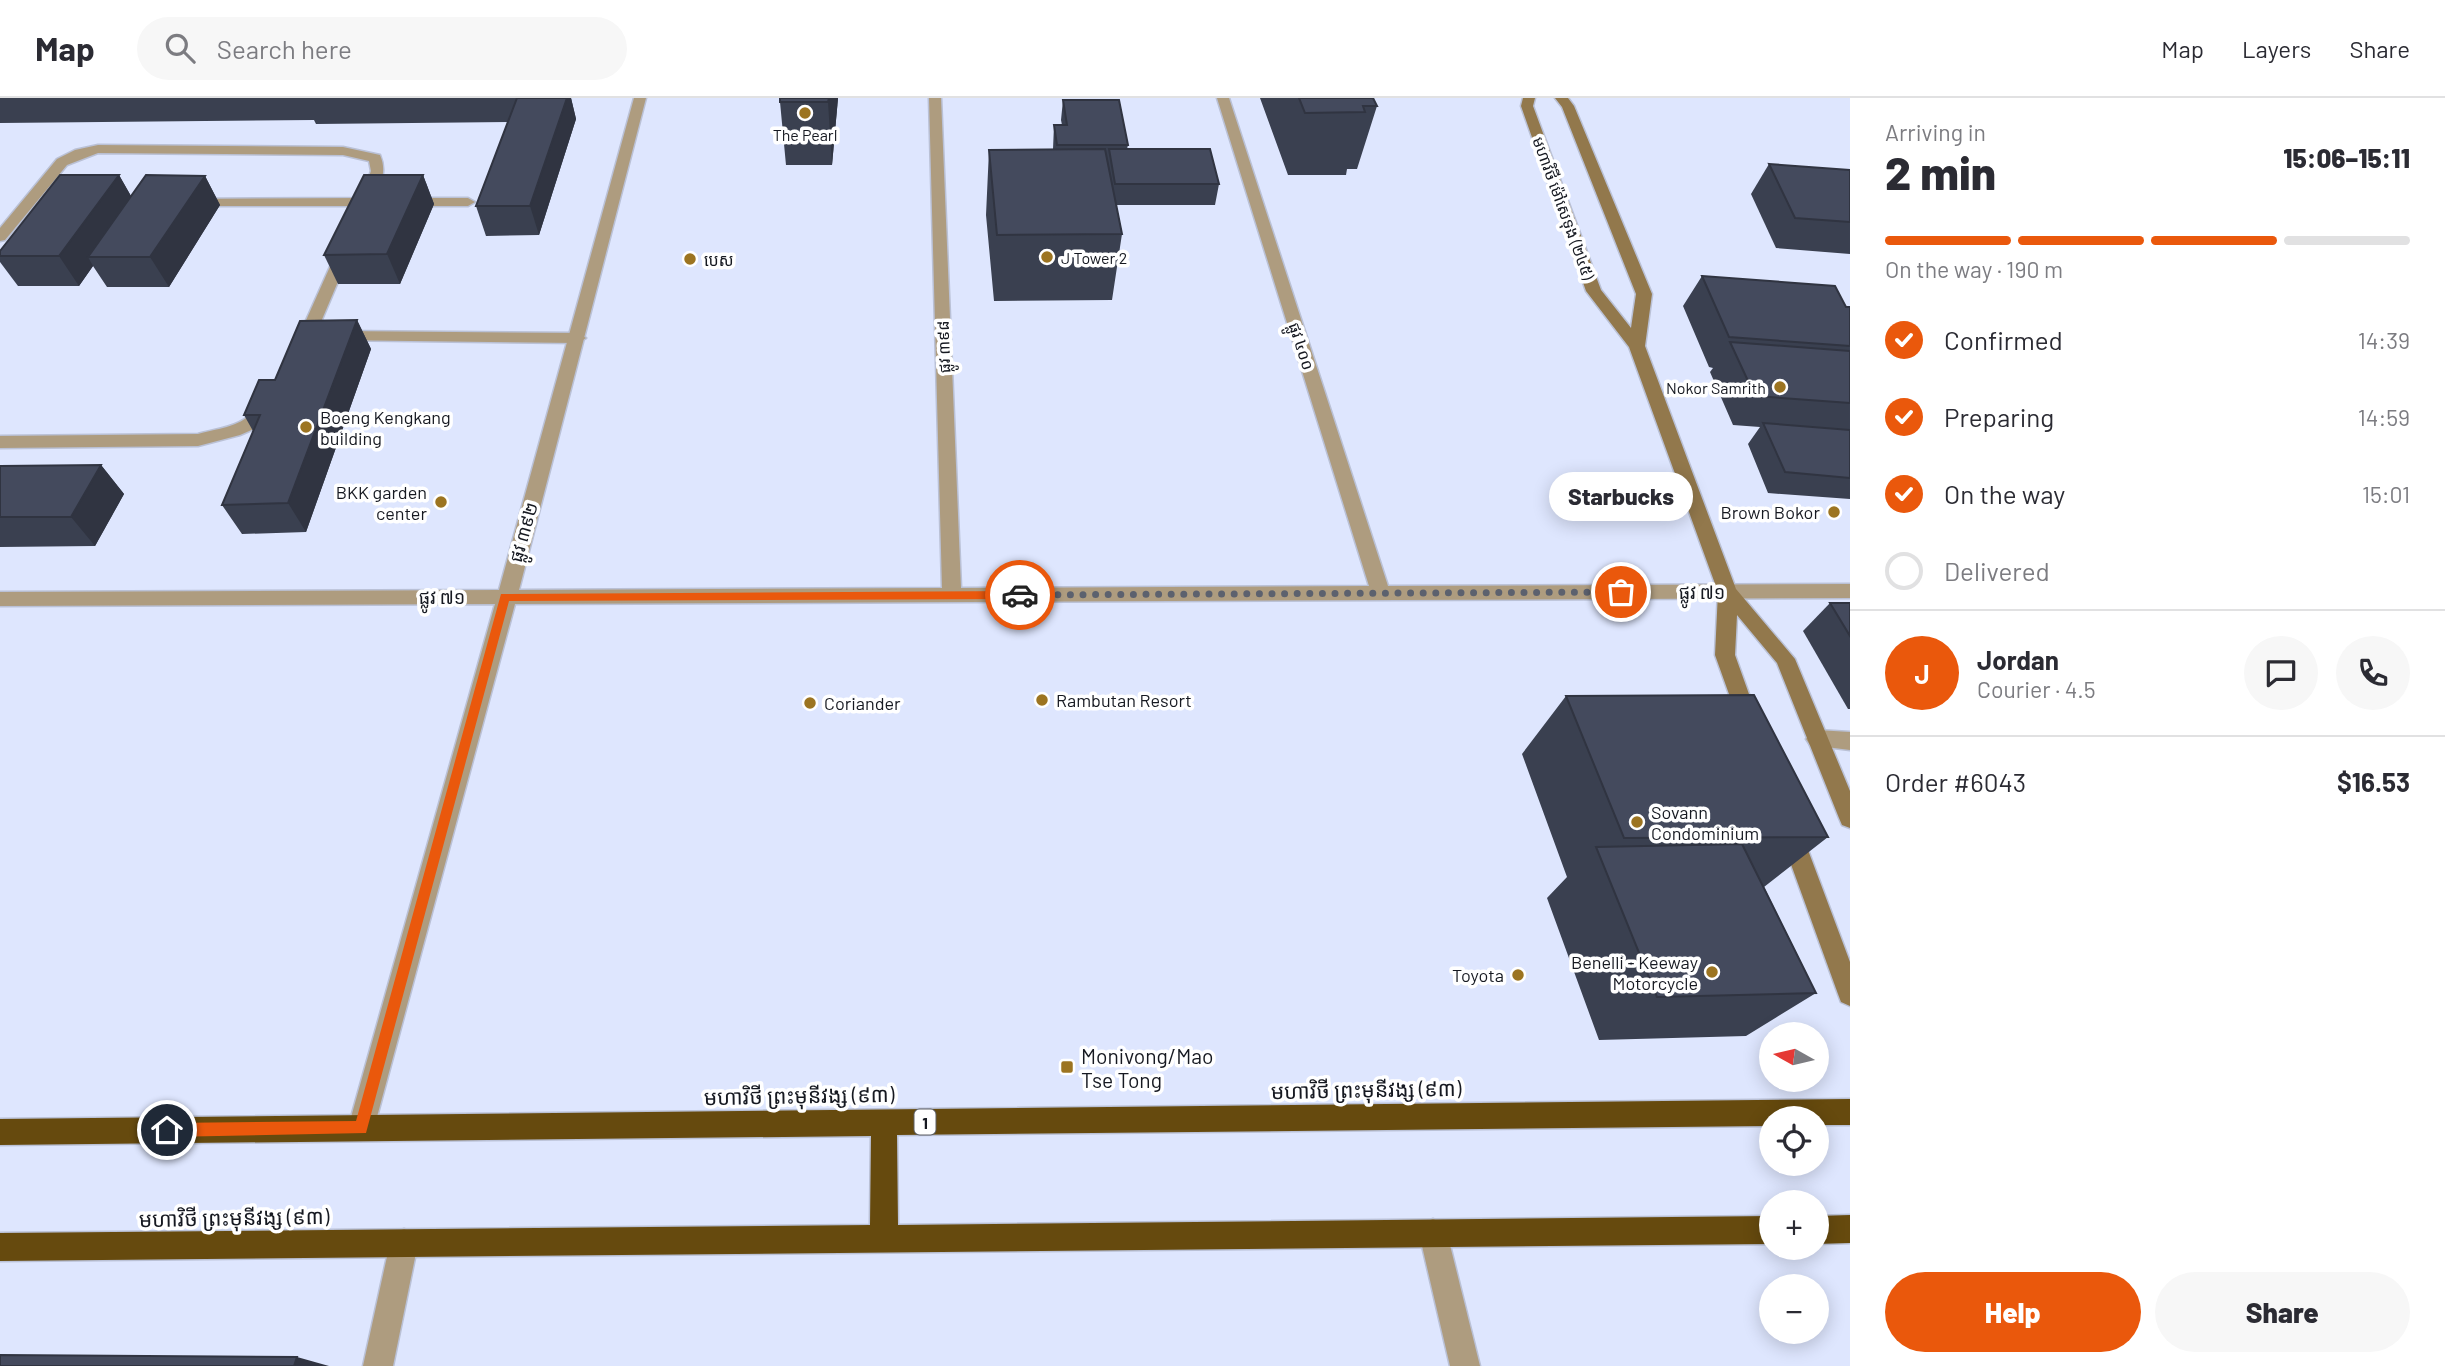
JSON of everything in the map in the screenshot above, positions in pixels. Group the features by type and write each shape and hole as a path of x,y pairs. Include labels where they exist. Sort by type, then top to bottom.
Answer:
{"highway":[{"name":"មហាវិថី ព្រះមុនីវង្ស (៩៣)","path":"0,1132 1850,1112"},
{"path":"884,1122 884,1238"},
{"path":"1829,1230 1850,1229"},
{"name":"មហាវិថី ព្រះមុនីវង្ស (៩៣)","path":"0,1247 1759,1230"}],"main road":[{"name":"មហាវិថី ម៉ៅសេទុង (២៤៥)","path":"1529,98 1527,106 1594,291 1637,346 1728,592 1785,659 1850,818"},
{"name":"មហាវិថី ម៉ៅសេទុង (២៤៥)","path":"1561,98 1568,106 1644,294 1637,346"},
{"name":"មហាវិថី ម៉ៅសេទុង (២៤៥)","path":"1728,592 1725,655 1758,746"},
{"path":"1783,811 1850,994"}],"street":[{"name":"ផ្លូវ ៣៩២","path":"361,1128 578,338 640,98"},
{"name":"ផ្លូវ ៣៩៨","path":"935,98 952,595"},
{"name":"ផ្លូវ ៤០០","path":"1223,98 1381,593"},
{"path":"0,236 36,201 62,162 80,153 125,148 343,151 375,158 378,171 363,209"},
{"path":"177,202 363,209 468,202"},
{"path":"349,239 304,341 578,338"},
{"path":"0,442 198,440 234,431 257,421 278,389"},
{"name":"ផ្លូវ ៧១","path":"0,599 1850,591"},
{"path":"1817,739 1850,741"},
{"path":"1433,1233 1465,1366"},
{"path":"378,1366 404,1243"}],"building":[{"path":"517,98 567,98 530,206 476,206"},
{"path":"780,98 829,98 828,102 780,102"},
{"path":"1299,98 1373,98 1377,106 1363,106 1365,112 1305,113"},
{"path":"1063,100 1119,100 1128,145 1057,145 1054,125 1067,125"},
{"path":"1105,149 1122,234 997,235 989,150"},
{"path":"1109,149 1210,149 1219,184 1115,184"},
{"path":"1769,164 1850,170 1850,222 1795,218"},
{"path":"60,175 119,175 59,256 0,256 0,251"},
{"path":"146,175 205,176 150,257 88,257"},
{"path":"364,175 423,175 387,254 324,255"},
{"path":"1702,276 1835,286 1846,307 1850,307 1850,346 1729,337"},
{"path":"357,320 288,503 222,505 260,415 244,415 259,380 275,380 300,321"},
{"path":"1730,342 1850,351 1850,403 1755,396"},
{"path":"1763,423 1850,430 1850,478 1785,472"},
{"path":"101,465 71,517 0,517 0,466"},
{"path":"1830,603 1850,603 1850,636"},
{"path":"1754,695 1828,837 1624,838 1566,696"},
{"path":"1742,844 1816,993 1657,997 1596,847"},
{"path":"0,1355 297,1357 294,1366 0,1366"}],"way so far":[{"path":"1020,595 1621,592"}],"place":[{"name":"The Pearl","path":"805,113"},
{"name":"J Tower 2","path":"1047,257"},
{"name":"បេស","path":"690,259"},
{"name":"Nokor Samrith","path":"1780,387"},
{"name":"Boeng Kengkang building","path":"306,427"},
{"name":"BKK garden center","path":"441,502"},
{"name":"Brown Bokor","path":"1834,512"},
{"name":"Starbucks","path":"1621,592"},
{"name":"Rambutan Resort","path":"1042,700"},
{"name":"Coriander","path":"810,703"},
{"name":"Sovann Condominium","path":"1637,822"},
{"name":"Benelli - Keeway Motorcycle","path":"1712,972"},
{"name":"Toyota","path":"1518,975"},
{"name":"Monivong/Mao Tse Tong","path":"1067,1067"}],"route":[{"path":"167,1130 361,1128 505,597 1020,595"}]}
